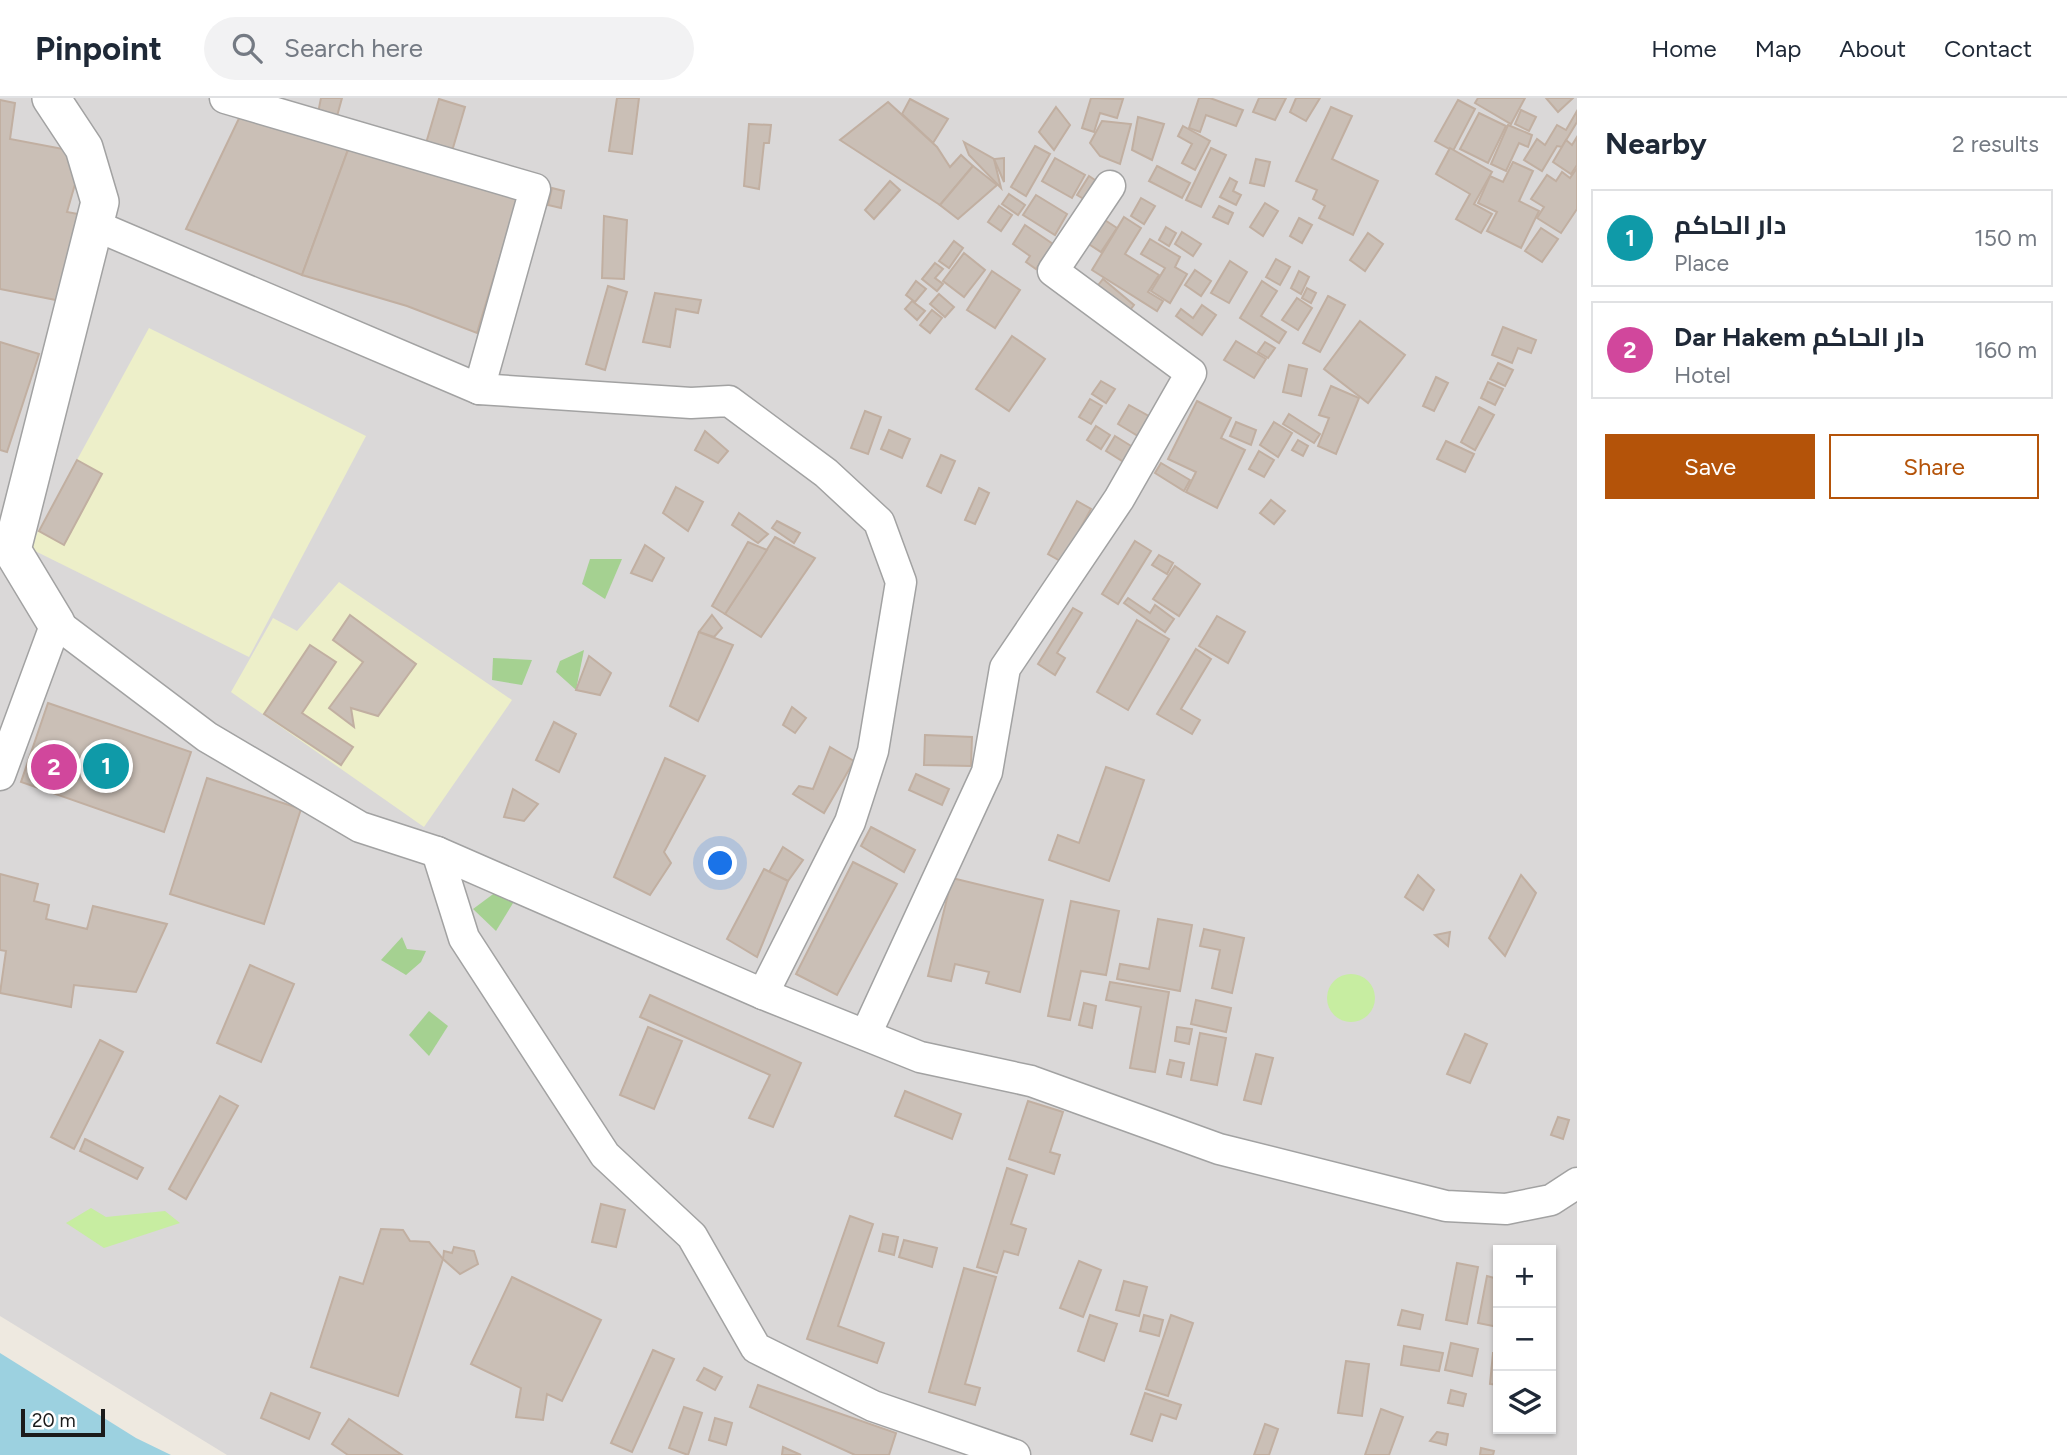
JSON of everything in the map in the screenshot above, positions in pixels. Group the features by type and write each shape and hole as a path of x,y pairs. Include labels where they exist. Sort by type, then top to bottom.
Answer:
{"street":[{"path":"51,98 84,148 100,202 12,550 56,623 207,737 360,827 437,852 763,994 920,1057 1031,1081 1219,1149 1446,1206 1506,1209 1543,1201 1577,1199"},
{"path":"225,98 535,189 479,389"},
{"path":"866,1034 987,772 1005,668 1119,499 1191,373 1053,271 1110,186"},
{"path":"94,225 479,389 691,403 729,401 826,473 880,522 901,582 873,751 850,822 763,994"},
{"path":"0,775 56,623"},
{"path":"437,852 464,938 605,1155 692,1236 756,1348 873,1406 1015,1455"},
{"path":"1543,1201 1577,1183"}],"shaded area":[{"path":"0,98 1577,98 1577,1455 227,1455 0,1316"}],"green space":[{"path":"149,328 366,436 249,657 29,548"},
{"path":"590,559 622,559 605,599 582,584"},
{"path":"339,582 512,700 424,827 231,692 273,618 297,631"},
{"path":"584,650 576,690 556,672 560,661"},
{"path":"493,658 532,660 522,685 492,680"},
{"path":"500,889 518,895 496,931 473,909"},
{"path":"402,937 407,949 426,951 421,962 406,975 381,960"},
{"path":"1351,974 1368,981 1375,998 1368,1015 1351,1022 1334,1015 1327,998 1334,981"},
{"path":"429,1011 448,1026 429,1056 409,1035"},
{"path":"91,1208 106,1217 165,1211 180,1223 104,1248 66,1223"}],"water":[{"path":"0,1353 136,1438 171,1455 0,1455"}],"building":[{"path":"321,98 342,98 336,120 318,113"},
{"path":"617,98 639,98 632,154 609,151"},
{"path":"1091,98 1123,99 1117,118 1100,113 1094,132 1082,128"},
{"path":"1199,98 1210,98 1243,110 1236,126 1206,115 1200,132 1189,128"},
{"path":"1259,98 1286,98 1275,120 1253,112"},
{"path":"1296,98 1320,98 1306,121 1290,112"},
{"path":"1478,98 1525,98 1511,124 1475,103"},
{"path":"1546,98 1573,98 1558,112"},
{"path":"439,99 465,107 450,158 424,150"},
{"path":"910,99 948,119 933,143 902,114"},
{"path":"0,100 15,103 10,139 84,153 67,212 78,214 61,301 0,289"},
{"path":"1458,100 1475,109 1453,151 1435,141"},
{"path":"888,102 937,147 950,167 961,155 973,166 940,205 840,140"},
{"path":"1056,107 1070,125 1054,150 1039,132"},
{"path":"1331,107 1352,116 1332,159 1378,181 1353,235 1319,218 1325,206 1313,199 1317,190 1296,181"},
{"path":"243,110 349,147 302,275 186,229"},
{"path":"1521,110 1536,117 1529,131 1515,124"},
{"path":"1577,111 1577,122 1562,147 1557,146 1542,171 1524,160 1537,139 1545,145 1557,125 1566,130"},
{"path":"1479,113 1506,126 1488,163 1460,149"},
{"path":"1138,117 1164,124 1152,160 1132,150"},
{"path":"1102,121 1131,124 1120,164 1100,156 1090,143"},
{"path":"749,124 771,125 769,143 764,143 759,189 744,186"},
{"path":"1508,125 1532,135 1528,147 1519,143 1506,171 1491,164"},
{"path":"1183,126 1210,141 1195,170 1182,163 1192,144 1178,136"},
{"path":"1577,137 1577,165 1571,174 1553,162 1566,140 1572,145"},
{"path":"964,142 994,159 1001,188 969,155"},
{"path":"1035,146 1050,154 1026,196 1011,187"},
{"path":"349,147 519,194 477,333 407,306 302,275"},
{"path":"1211,148 1226,155 1201,207 1186,200"},
{"path":"1450,148 1492,172 1474,204 1492,214 1481,233 1456,219 1470,194 1436,174"},
{"path":"1004,158 1004,182 994,159"},
{"path":"1055,158 1085,175 1072,198 1042,181"},
{"path":"1256,159 1270,162 1264,186 1250,183"},
{"path":"1513,162 1533,171 1519,201 1539,211 1521,248 1487,231 1497,212 1478,203 1490,176 1503,182"},
{"path":"973,166 997,185 958,219 940,205"},
{"path":"1157,166 1190,183 1182,198 1149,181"},
{"path":"1577,168 1577,209 1561,233 1537,218 1544,207 1531,199 1547,175 1556,181 1562,172 1570,178"},
{"path":"1089,176 1104,186 1092,204 1077,195"},
{"path":"1230,178 1237,182 1233,191 1241,195 1236,205 1220,197"},
{"path":"890,181 900,190 874,219 865,210"},
{"path":"552,188 564,191 561,208 548,205"},
{"path":"1009,194 1025,205 1018,215 1002,204"},
{"path":"1036,195 1067,214 1055,235 1023,215"},
{"path":"1141,198 1155,206 1144,224 1131,216"},
{"path":"1265,203 1278,211 1263,236 1250,227"},
{"path":"999,206 1012,215 1001,231 988,222"},
{"path":"1219,206 1233,213 1228,224 1213,217"},
{"path":"1094,213 1117,228 1101,252 1078,237"},
{"path":"604,216 627,220 624,279 602,278"},
{"path":"1124,217 1141,228 1125,254 1159,275 1148,292 1163,301 1157,311 1092,270"},
{"path":"1299,218 1312,225 1302,243 1290,236"},
{"path":"1025,225 1053,244 1036,269 1026,262 1030,256 1013,244"},
{"path":"1166,227 1176,233 1169,246 1159,240"},
{"path":"1541,228 1558,239 1542,262 1525,251"},
{"path":"1182,232 1201,244 1193,256 1175,244"},
{"path":"1368,233 1383,244 1365,271 1350,260"},
{"path":"1150,239 1180,257 1175,267 1187,274 1170,303 1151,291 1165,268 1141,254"},
{"path":"954,241 963,248 949,268 939,261"},
{"path":"964,253 985,270 964,297 943,281"},
{"path":"1276,259 1290,267 1280,285 1266,277"},
{"path":"1230,261 1247,272 1229,303 1211,293"},
{"path":"935,263 943,269 935,278 943,284 937,291 922,279"},
{"path":"1195,270 1211,281 1201,296 1185,285"},
{"path":"992,271 1020,290 995,328 967,310"},
{"path":"1299,271 1309,277 1301,294 1291,288"},
{"path":"1103,279 1134,305 1123,319 1092,293"},
{"path":"916,281 926,289 915,302 906,295"},
{"path":"1262,281 1277,291 1261,316 1286,332 1279,343 1240,318"},
{"path":"608,286 627,292 605,370 586,364"},
{"path":"1307,288 1316,293 1311,303 1302,298"},
{"path":"655,293 701,300 698,313 676,309 670,347 643,342"},
{"path":"939,294 954,307 945,317 930,304"},
{"path":"1328,296 1345,305 1320,352 1303,343"},
{"path":"1297,298 1312,308 1298,330 1282,320"},
{"path":"912,301 925,311 917,320 905,309"},
{"path":"1202,305 1216,315 1202,335 1176,316 1181,309 1193,318"},
{"path":"932,310 942,318 930,333 920,325"},
{"path":"1360,321 1405,355 1368,403 1324,369"},
{"path":"1503,327 1536,340 1531,353 1518,348 1512,363 1492,355"},
{"path":"1012,336 1045,359 1009,411 976,389"},
{"path":"1236,341 1266,359 1254,378 1224,360"},
{"path":"0,342 39,354 7,452 0,450"},
{"path":"1265,342 1275,348 1268,358 1258,352"},
{"path":"1498,363 1513,370 1505,386 1490,379"},
{"path":"1289,365 1307,369 1301,396 1283,392"},
{"path":"1436,377 1448,383 1434,411 1423,406"},
{"path":"1101,381 1115,389 1106,403 1092,394"},
{"path":"1488,382 1503,389 1495,405 1481,398"},
{"path":"1331,386 1359,398 1336,454 1318,446 1329,418 1319,415"},
{"path":"1090,399 1102,406 1091,424 1079,417"},
{"path":"1197,401 1231,418 1221,438 1245,450 1217,508 1186,492 1196,472 1168,459"},
{"path":"1129,405 1154,419 1143,439 1118,424"},
{"path":"1479,407 1494,415 1475,450 1461,442"},
{"path":"865,411 881,417 868,454 851,448"},
{"path":"1289,414 1320,434 1314,443 1283,424"},
{"path":"1236,422 1256,430 1251,445 1230,436"},
{"path":"1274,422 1292,433 1278,457 1260,445"},
{"path":"1096,426 1110,435 1101,449 1087,440"},
{"path":"889,430 910,439 902,458 881,449"},
{"path":"705,431 728,451 718,463 695,450"},
{"path":"1115,436 1136,449 1127,464 1106,451"},
{"path":"1298,440 1308,446 1303,456 1292,450"},
{"path":"1446,441 1474,454 1465,472 1437,459"},
{"path":"1259,451 1274,460 1264,477 1249,469"},
{"path":"941,455 955,461 941,493 927,486"},
{"path":"77,460 102,474 64,545 39,531"},
{"path":"1161,463 1190,480 1184,491 1155,473"},
{"path":"676,487 703,502 688,531 663,513"},
{"path":"979,488 989,493 975,524 965,520"},
{"path":"1271,500 1285,511 1274,524 1260,513"},
{"path":"1077,501 1091,509 1062,562 1048,554"},
{"path":"739,513 768,534 758,543 732,525"},
{"path":"777,521 800,533 794,543 772,528"},
{"path":"775,537 815,558 761,637 725,614"},
{"path":"1135,541 1151,551 1118,604 1102,594"},
{"path":"748,542 767,550 725,614 712,606"},
{"path":"645,545 664,558 652,581 631,573"},
{"path":"1159,555 1173,563 1167,574 1152,565"},
{"path":"1175,566 1200,584 1179,616 1153,599"},
{"path":"1128,598 1150,613 1155,605 1174,619 1165,632 1124,603"},
{"path":"1073,608 1082,613 1057,653 1065,658 1055,675 1038,664"},
{"path":"350,615 416,664 378,716 351,708 354,727 329,708 363,662 333,640"},
{"path":"712,615 722,628 714,637 699,632"},
{"path":"1217,616 1245,632 1228,663 1199,646"},
{"path":"1137,620 1169,639 1128,710 1097,692"},
{"path":"699,632 733,645 698,721 670,706"},
{"path":"310,645 336,662 302,713 353,747 341,765 264,714"},
{"path":"1196,649 1211,659 1181,709 1200,720 1192,734 1157,714"},
{"path":"589,656 611,673 600,695 576,690"},
{"path":"48,703 191,752 164,832 21,782"},
{"path":"792,707 806,718 795,733 783,725"},
{"path":"554,722 576,734 559,772 536,760"},
{"path":"925,735 972,737 971,766 924,765"},
{"path":"830,747 854,761 824,813 793,794 799,786 813,789"},
{"path":"665,758 705,776 664,852 671,863 650,895 614,877"},
{"path":"1106,767 1144,780 1109,881 1049,860 1058,835 1079,843"},
{"path":"916,774 949,789 942,805 909,790"},
{"path":"207,778 301,809 264,924 170,894"},
{"path":"513,789 538,804 524,821 504,817"},
{"path":"871,827 915,850 904,872 861,846"},
{"path":"783,847 803,860 788,881 769,872"},
{"path":"853,862 897,884 837,995 796,974"},
{"path":"764,869 788,881 757,957 727,939"},
{"path":"0,874 38,884 34,901 49,905 46,919 87,929 93,906 167,924 136,992 74,985 71,1007 0,993 6,951 0,950"},
{"path":"1418,875 1434,890 1423,910 1405,897"},
{"path":"1521,875 1536,893 1505,956 1489,938"},
{"path":"952,878 1043,900 1020,992 986,983 989,972 955,964 951,981 928,976"},
{"path":"1071,901 1119,911 1106,975 1081,971 1070,1020 1048,1016"},
{"path":"1158,919 1192,925 1180,991 1117,979 1120,964 1149,969"},
{"path":"1204,929 1244,938 1232,993 1212,988 1220,950 1200,946"},
{"path":"1450,932 1448,946 1435,935"},
{"path":"250,965 294,984 261,1062 217,1043"},
{"path":"1110,982 1169,992 1155,1072 1130,1068 1141,1007 1106,1000"},
{"path":"650,995 801,1063 773,1127 749,1118 770,1075 640,1017"},
{"path":"1196,1000 1231,1008 1226,1032 1191,1024"},
{"path":"1084,1003 1096,1006 1092,1028 1079,1025"},
{"path":"648,1027 682,1041 654,1109 620,1095"},
{"path":"1177,1027 1192,1029 1189,1044 1175,1041"},
{"path":"1200,1033 1226,1038 1217,1085 1191,1080"},
{"path":"1465,1034 1487,1044 1470,1083 1447,1074"},
{"path":"100,1040 123,1052 74,1149 51,1137"},
{"path":"1256,1054 1273,1058 1261,1104 1244,1100"},
{"path":"1170,1060 1184,1063 1181,1077 1167,1074"},
{"path":"905,1091 961,1114 952,1139 895,1116"},
{"path":"220,1096 238,1106 186,1199 169,1189"},
{"path":"1028,1101 1063,1112 1050,1152 1060,1155 1054,1174 1009,1159"},
{"path":"1558,1117 1569,1120 1563,1139 1551,1135"},
{"path":"85,1139 143,1168 137,1179 80,1151"},
{"path":"1007,1168 1027,1175 1011,1224 1026,1229 1018,1255 1004,1251 997,1273 977,1267"},
{"path":"601,1204 625,1210 616,1247 592,1242"},
{"path":"850,1216 873,1224 838,1326 884,1343 877,1363 807,1339"},
{"path":"381,1229 403,1230 410,1241 429,1242 443,1259 398,1396 311,1367 340,1277 363,1284"},
{"path":"883,1234 898,1237 894,1255 879,1251"},
{"path":"904,1240 937,1248 932,1267 899,1257"},
{"path":"454,1247 474,1251 478,1264 460,1274 443,1259 444,1251 452,1253"},
{"path":"1079,1261 1101,1270 1083,1317 1060,1308"},
{"path":"1457,1263 1478,1267 1467,1324 1446,1320"},
{"path":"964,1268 996,1277 965,1384 980,1388 975,1405 929,1392"},
{"path":"1487,1276 1493,1278 1493,1326 1478,1323"},
{"path":"512,1277 601,1320 562,1401 547,1394 543,1420 516,1417 521,1388 471,1364"},
{"path":"1124,1281 1147,1287 1139,1316 1116,1310"},
{"path":"1402,1310 1423,1315 1420,1329 1398,1325"},
{"path":"1090,1315 1117,1324 1104,1361 1078,1351"},
{"path":"1144,1315 1163,1320 1159,1336 1140,1331"},
{"path":"1171,1315 1193,1323 1168,1396 1146,1389"},
{"path":"1451,1343 1478,1349 1472,1376 1445,1370"},
{"path":"1404,1346 1443,1353 1439,1371 1401,1365"},
{"path":"653,1350 674,1359 632,1452 611,1443"},
{"path":"1493,1353 1493,1384 1490,1384"},
{"path":"1346,1361 1369,1364 1362,1416 1338,1413"},
{"path":"704,1368 722,1377 715,1390 697,1380"},
{"path":"758,1385 896,1433 889,1455 855,1455 750,1407"},
{"path":"1451,1390 1466,1394 1463,1406 1448,1403"},
{"path":"271,1393 320,1413 309,1439 261,1418"},
{"path":"1145,1393 1181,1405 1176,1419 1161,1414 1152,1441 1131,1434"},
{"path":"684,1407 702,1413 688,1455 669,1448"},
{"path":"1381,1409 1403,1417 1389,1455 1365,1455"},
{"path":"715,1418 732,1423 726,1445 709,1440"},
{"path":"349,1419 402,1455 348,1455 332,1444"},
{"path":"1265,1424 1278,1429 1269,1455 1254,1455"},
{"path":"1437,1432 1448,1434 1446,1445 1430,1441"},
{"path":"783,1447 801,1455 782,1455"},
{"path":"1481,1448 1494,1451 1493,1455 1480,1455"}],"place":[{"name":"دار الحاكم","path":"106,766"},
{"name":"Dar Hakem دار الحاكم","path":"54,767"}]}
